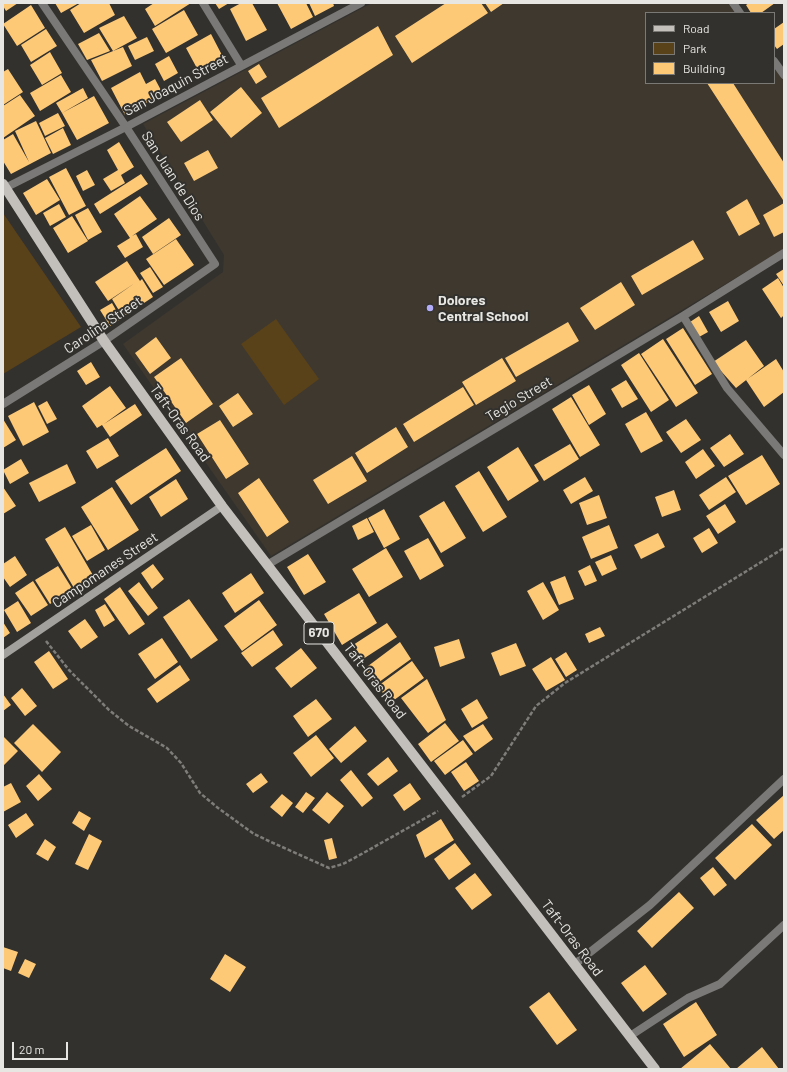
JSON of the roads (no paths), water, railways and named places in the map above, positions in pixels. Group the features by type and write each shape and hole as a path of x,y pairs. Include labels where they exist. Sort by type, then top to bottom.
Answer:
{"main road":[{"name":"Taft-Oras Road","path":"4,187 104,341 222,506 655,1069"}],"street":[{"name":"San Juan de Dios","path":"42,3 126,127 215,264"},
{"path":"203,3 241,65"},
{"name":"San Joaquin Street","path":"4,187 126,127 361,3"},
{"path":"733,3 739,12"},
{"path":"775,62 784,75"},
{"name":"Tegio Street","path":"267,565 683,316 784,253"},
{"name":"Carolina Street","path":"3,404 104,341 215,264"},
{"path":"683,316 727,388 784,456"},
{"name":"Campomanes Street","path":"3,655 222,506"},
{"path":"575,964 650,905 784,779"},
{"path":"630,1036 688,998 720,984 784,925"}],"place":[{"name":"Dolores Central School","path":"430,308"}]}
